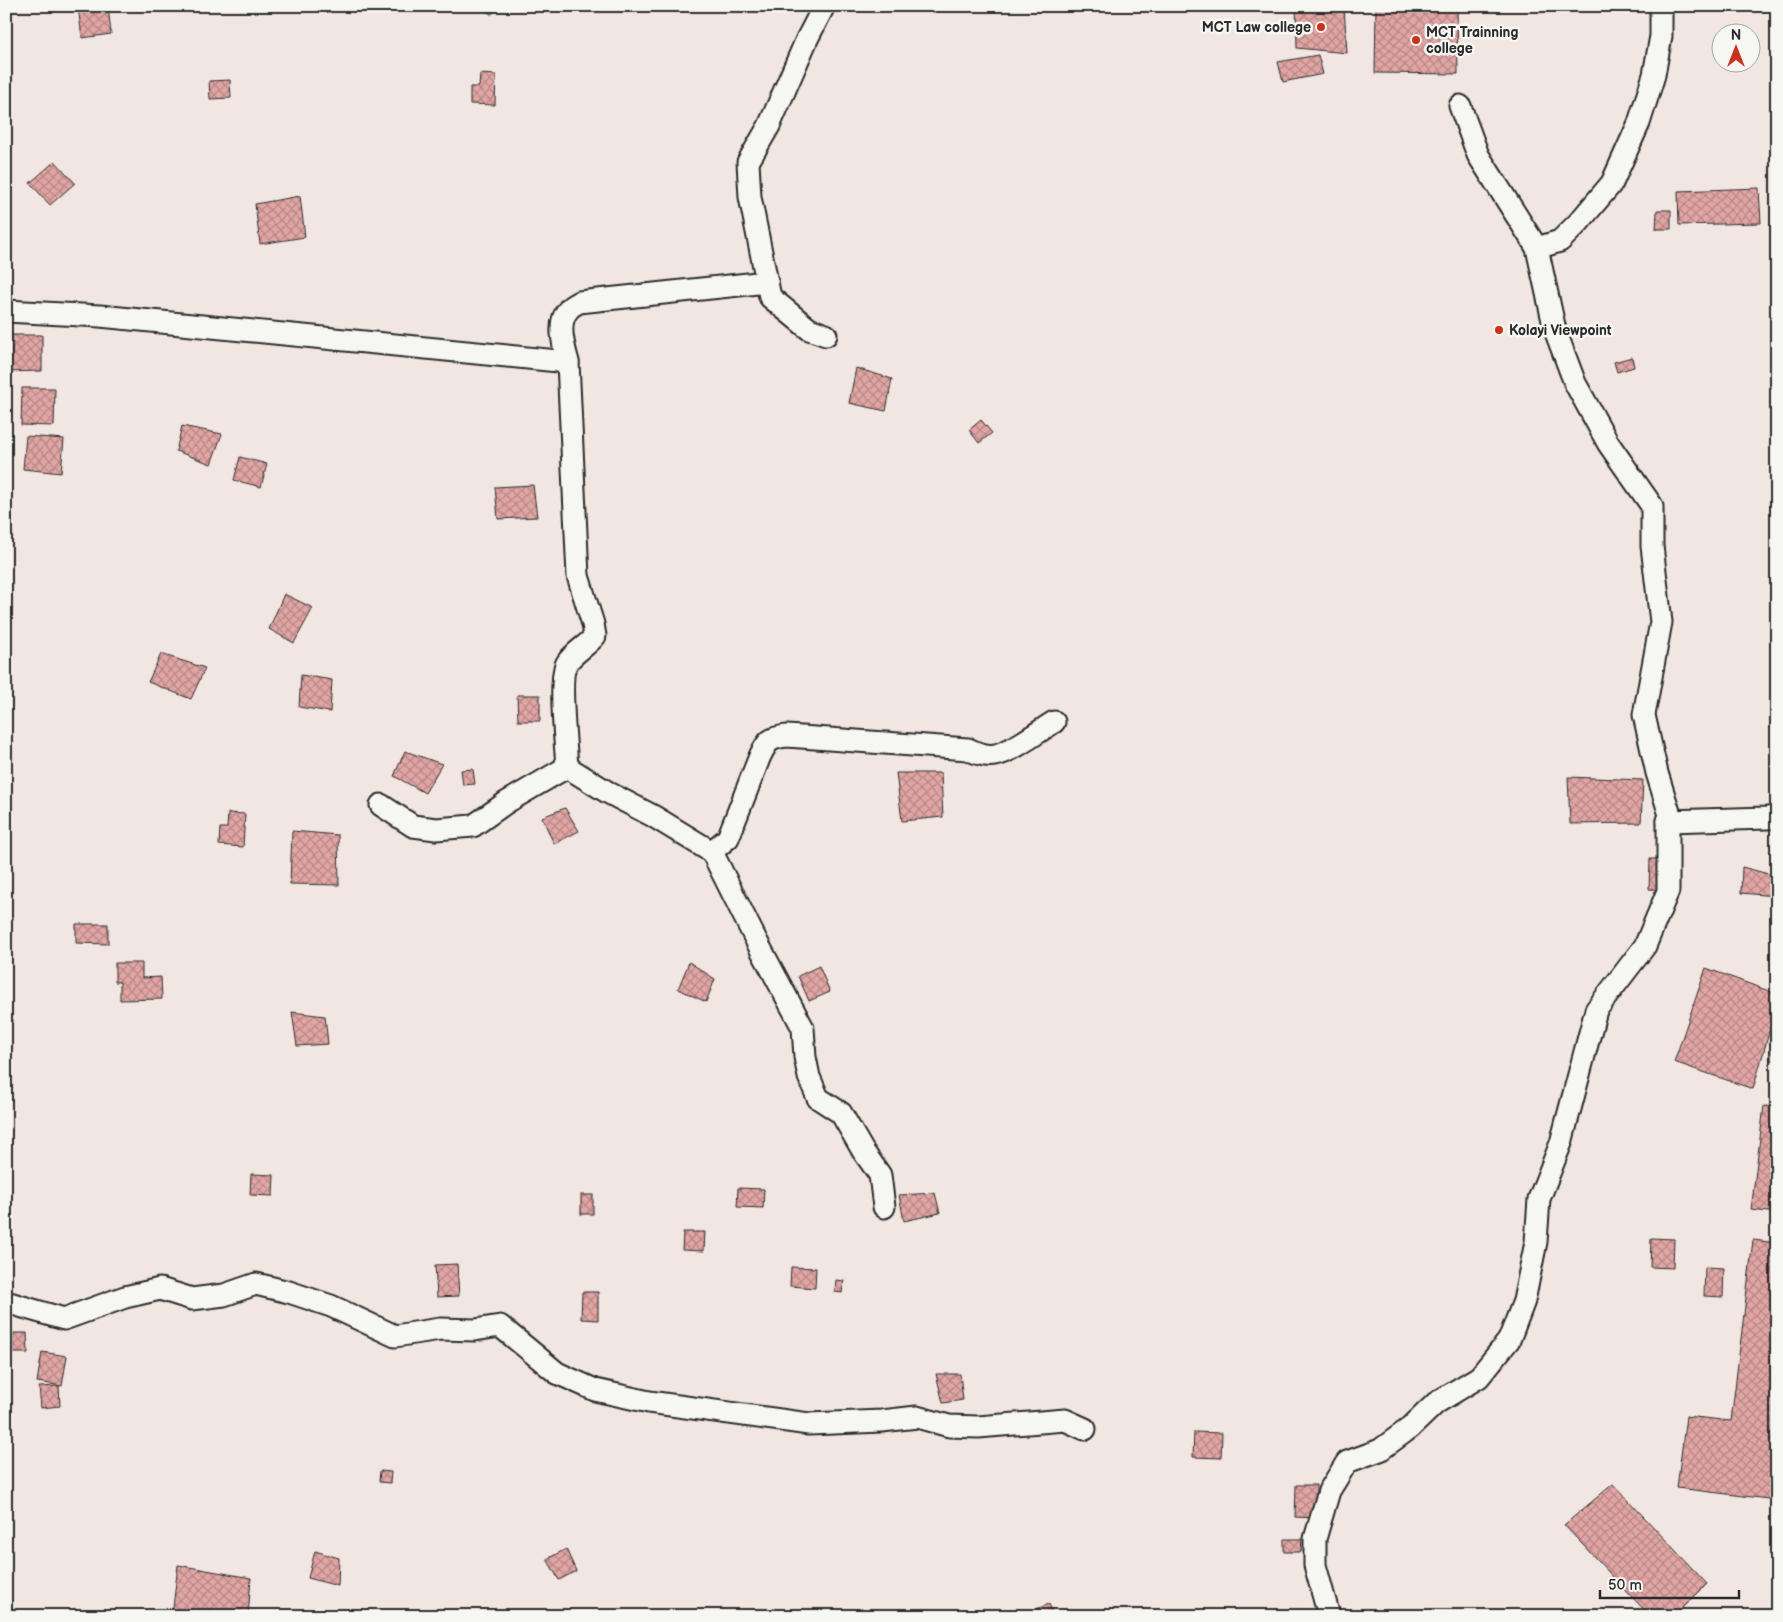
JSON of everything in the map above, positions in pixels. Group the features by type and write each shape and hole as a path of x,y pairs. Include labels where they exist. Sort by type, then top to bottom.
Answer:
{"street":[{"path":"824,6 807,38 769,126 748,162 750,197 770,297 809,329 826,336"},
{"path":"1537,248 1560,241 1612,183 1639,123 1654,75 1660,36 1660,6"},
{"path":"1329,1616 1315,1566 1316,1538 1329,1491 1347,1462 1380,1450 1410,1428 1436,1403 1479,1377 1509,1340 1524,1301 1536,1242 1539,1199 1561,1143 1596,1010 1645,946 1668,891 1668,821 1670,815 1657,773 1644,716 1660,622 1652,546 1652,506 1608,443 1575,383 1555,330 1537,248 1478,155 1460,106"},
{"path":"567,767 562,682 566,663 595,636 578,576 568,362 563,341 562,320 568,309 579,302 767,282"},
{"path":"6,311 100,316 568,362"},
{"path":"711,852 728,838 760,756 766,744 773,738 787,736 968,750 977,754 993,756 1005,752 1054,722"},
{"path":"381,805 413,826 436,829 473,826 507,802 567,767"},
{"path":"567,767 609,793 653,816 711,852 803,1028 805,1057 809,1077 818,1098 841,1113 863,1152 880,1175 884,1207"},
{"path":"1668,821 1777,817"},
{"path":"6,1302 64,1319 124,1297 160,1289 192,1299 224,1295 256,1284 289,1292 331,1306 395,1336 440,1329 475,1330 500,1326 557,1373 595,1390 649,1402 809,1424 882,1421 917,1417 949,1426 978,1427 1065,1420 1084,1429"}],"building":[{"path":"78,6 108,6 111,34 82,38"},
{"name":"MCT Law college","path":"1296,6 1344,6 1347,53 1297,48"},
{"name":"MCT Trainning college","path":"1376,6 1457,6 1458,74 1375,73"},
{"path":"1318,55 1323,74 1283,82 1278,62"},
{"path":"480,74 496,75 495,105 470,104 470,87 479,87"},
{"path":"230,80 231,98 210,99 209,81"},
{"path":"55,161 75,183 50,205 30,183"},
{"path":"1759,188 1761,223 1679,225 1678,191"},
{"path":"300,196 305,237 260,244 255,204"},
{"path":"1657,210 1671,210 1671,229 1656,229"},
{"path":"6,335 42,335 42,371 6,372"},
{"path":"1632,357 1634,367 1617,372 1614,362"},
{"path":"856,368 892,379 886,411 849,403"},
{"path":"22,388 55,388 54,426 21,425"},
{"path":"981,420 992,433 979,443 969,430"},
{"path":"182,426 222,434 211,464 176,451"},
{"path":"26,436 64,439 61,473 23,469"},
{"path":"240,457 267,464 261,487 234,480"},
{"path":"533,485 537,517 498,519 495,487"},
{"path":"284,594 313,608 294,643 269,629"},
{"path":"161,654 205,668 191,699 148,682"},
{"path":"301,675 332,680 330,712 299,707"},
{"path":"517,695 540,695 540,721 518,721"},
{"path":"405,751 442,764 425,793 394,776"},
{"path":"473,769 475,784 463,785 461,770"},
{"path":"896,773 941,773 943,817 902,821"},
{"path":"1568,777 1643,780 1641,823 1570,824"},
{"path":"565,808 579,831 554,844 542,817"},
{"path":"228,813 245,814 243,847 219,845 220,828 227,828"},
{"path":"292,831 338,835 339,885 290,884"},
{"path":"1650,859 1666,859 1665,890 1649,889"},
{"path":"1742,867 1776,876 1775,896 1741,893"},
{"path":"76,924 108,924 108,944 76,943"},
{"path":"689,962 715,979 706,1002 678,989"},
{"path":"115,963 142,963 142,978 161,977 162,999 120,1000 120,982 115,982"},
{"path":"819,966 830,992 809,1001 798,976"},
{"path":"1706,968 1777,994 1777,1005 1753,1089 1674,1062"},
{"path":"292,1012 325,1016 328,1044 297,1046"},
{"path":"1772,1048 1777,1048 1777,1061 1770,1060"},
{"path":"1764,1106 1777,1107 1777,1213 1751,1210"},
{"path":"251,1174 274,1175 273,1196 250,1195"},
{"path":"738,1188 764,1189 763,1208 737,1207"},
{"path":"935,1193 940,1213 904,1221 899,1195"},
{"path":"581,1195 593,1195 593,1214 581,1214"},
{"path":"683,1232 705,1232 704,1251 682,1250"},
{"path":"1651,1238 1674,1239 1673,1268 1650,1267"},
{"path":"1753,1240 1777,1243 1777,1500 1677,1488 1686,1416 1731,1421"},
{"path":"457,1264 459,1296 437,1297 435,1265"},
{"path":"791,1267 816,1268 815,1288 790,1286"},
{"path":"1705,1267 1724,1268 1723,1297 1704,1296"},
{"path":"836,1280 844,1281 842,1293 835,1292"},
{"path":"582,1292 598,1292 598,1320 581,1319"},
{"path":"13,1333 27,1333 28,1353 13,1353"},
{"path":"42,1352 67,1356 62,1386 37,1382"},
{"path":"936,1374 960,1374 963,1400 943,1403"},
{"path":"59,1386 60,1406 41,1408 39,1387"},
{"path":"1194,1432 1222,1433 1221,1458 1193,1457"},
{"path":"380,1471 391,1472 390,1483 379,1482"},
{"path":"1613,1484 1707,1584 1675,1616 1650,1616 1564,1525"},
{"path":"1296,1485 1316,1485 1315,1518 1295,1517"},
{"path":"1284,1539 1302,1539 1301,1552 1284,1552"},
{"path":"566,1549 576,1571 559,1580 547,1559"},
{"path":"315,1551 339,1558 338,1586 308,1578"},
{"path":"178,1565 251,1578 248,1616 172,1616"},
{"path":"1049,1604 1054,1616 1036,1616 1034,1610"}],"waterway":[{"path":"485,6 491,12"}],"place":[{"name":"MCT Law college","path":"1321,27"},
{"name":"MCT Trainning college","path":"1416,40"},
{"name":"Kolayi Viewpoint","path":"1499,330"}]}
